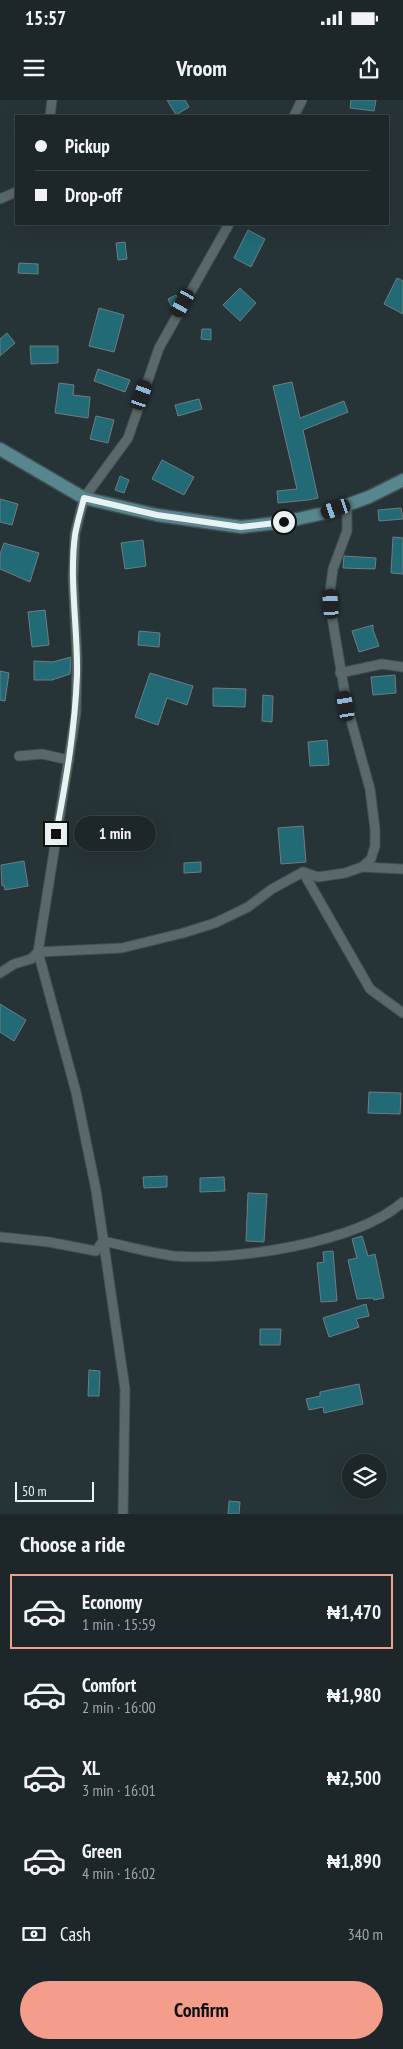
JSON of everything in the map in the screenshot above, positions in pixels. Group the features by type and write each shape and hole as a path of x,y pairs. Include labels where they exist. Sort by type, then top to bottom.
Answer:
{"street":[{"path":"52,103 62,100"},
{"path":"294,115 302,100"},
{"path":"0,199 15,192"},
{"path":"123,1514 125,1389 96,1190 76,1092 38,952 76,713 73,579 75,534 84,498 128,438 158,348 228,225"},
{"path":"0,449 84,498 157,515 241,527 284,522 325,512 369,497 403,480"},
{"path":"0,973 14,964 32,959 38,952 122,948 149,943 183,933 215,923 248,907 272,889 303,872 318,877 346,873 362,867 371,859 375,846 375,829 370,789 346,706 330,592 333,569 347,530 347,505"},
{"path":"340,673 382,664 403,667"},
{"path":"19,756 42,754 69,760"},
{"path":"362,867 403,868"},
{"path":"303,872 370,989 403,1013"},
{"path":"103,1241 174,1256 232,1256 292,1246 346,1232 392,1211 403,1202"},
{"path":"0,1236 49,1242 96,1251 103,1241"}],"building":[{"path":"167,100 185,100 189,107 176,115"},
{"path":"351,100 376,100 374,111 350,108"},
{"path":"248,230 265,239 251,267 234,258"},
{"path":"125,242 127,259 118,260 116,243"},
{"path":"19,263 38,264 38,274 18,273"},
{"path":"397,278 403,281 403,314 384,304"},
{"path":"240,288 256,303 240,321 223,305"},
{"path":"176,295 179,300 172,307 168,299"},
{"path":"99,308 124,315 114,352 89,346"},
{"path":"202,329 211,329 211,340 201,339"},
{"path":"7,333 15,343 0,356 0,339"},
{"path":"30,346 58,346 58,363 31,364"},
{"path":"98,369 130,380 125,392 94,381"},
{"path":"292,382 300,418 344,401 348,412 303,430 318,498 278,503 277,491 297,489 273,386"},
{"path":"59,383 74,385 73,395 90,397 88,418 55,413"},
{"path":"199,399 202,409 178,416 175,405"},
{"path":"96,416 114,420 108,443 90,439"},
{"path":"162,460 194,477 184,495 152,479"},
{"path":"120,476 129,480 124,493 115,490"},
{"path":"0,499 18,504 12,525 0,522"},
{"path":"401,508 403,519 379,521 378,510"},
{"path":"393,537 403,538 403,574 391,573"},
{"path":"143,540 146,566 125,569 121,543"},
{"path":"4,543 39,553 30,582 0,569 0,554"},
{"path":"344,556 376,558 375,569 343,568"},
{"path":"45,610 49,645 32,647 28,612"},
{"path":"373,625 379,646 359,652 352,631"},
{"path":"139,631 160,633 159,647 138,645"},
{"path":"71,657 70,674 52,680 34,680 34,661 53,662"},
{"path":"0,671 9,673 5,701 0,700"},
{"path":"150,673 193,686 187,705 167,698 158,725 135,717"},
{"path":"395,675 396,693 373,695 371,677"},
{"path":"213,688 246,689 245,707 213,706"},
{"path":"263,695 273,696 272,722 262,721"},
{"path":"327,740 329,765 310,766 308,742"},
{"path":"303,826 306,862 281,864 278,828"},
{"path":"24,861 28,886 5,890 4,885 2,886 1,865"},
{"path":"201,862 201,872 184,873 184,863"},
{"path":"0,1004 26,1020 14,1041 0,1032"},
{"path":"369,1092 401,1093 400,1114 368,1113"},
{"path":"167,1176 167,1187 144,1188 143,1177"},
{"path":"224,1177 225,1191 200,1192 200,1178"},
{"path":"248,1193 267,1194 264,1242 246,1241"},
{"path":"362,1236 368,1256 375,1254 384,1298 374,1300 373,1298 357,1299 348,1260 357,1258 352,1239"},
{"path":"333,1251 337,1301 321,1302 317,1263 324,1262 323,1252"},
{"path":"366,1304 369,1316 356,1319 359,1327 329,1337 323,1318"},
{"path":"260,1329 281,1329 280,1345 260,1345"},
{"path":"89,1370 100,1371 99,1396 88,1396"},
{"path":"359,1384 363,1404 324,1413 323,1407 309,1410 306,1399 320,1396 320,1392"},
{"path":"229,1501 240,1502 239,1514 228,1514"}],"route":[{"path":"56,834 76,713 77,658 73,579 75,534 84,498 157,515 241,527 284,522"}]}
